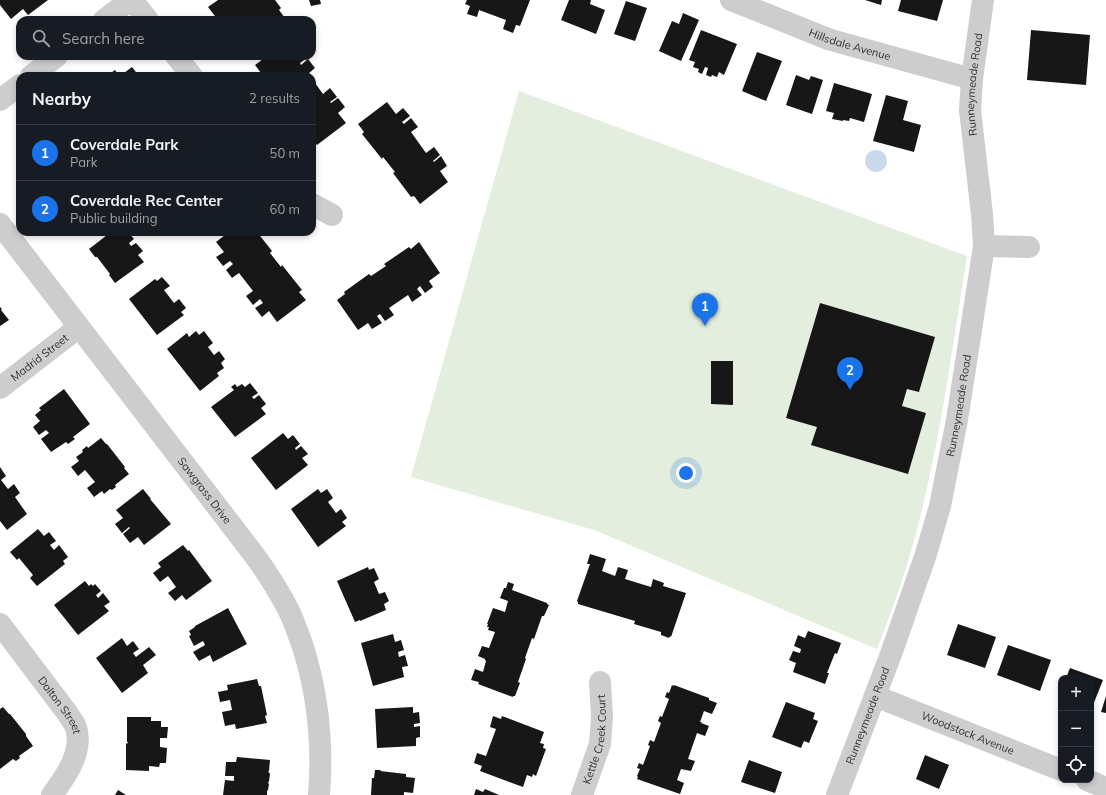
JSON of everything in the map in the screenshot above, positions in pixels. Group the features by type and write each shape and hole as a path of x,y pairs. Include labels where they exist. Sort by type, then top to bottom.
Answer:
{"street":[{"path":"109,16 131,0 145,16"},
{"name":"Hillsdale Avenue","path":"731,0 849,45 972,79"},
{"name":"Runneymeade Road","path":"837,795 876,696 920,574 940,506 957,420 984,246 982,214 970,110 972,79 983,0"},
{"path":"36,72 52,60"},
{"path":"179,60 189,72"},
{"path":"0,100 16,88"},
{"path":"316,206 332,214"},
{"name":"Sawgrass Drive","path":"0,224 255,556 280,594 298,633 305,653 315,693 321,758 319,795"},
{"path":"984,246 1030,247"},
{"name":"Madrid Street","path":"0,388 79,327"},
{"name":"Dalton Street","path":"0,624 68,714 75,726 77,749 67,774 52,795"},
{"name":"Kettle Creek Court","path":"582,795 600,744 602,717 600,682"},
{"name":"Woodstock Avenue","path":"876,696 1058,769"}],"green space":[{"path":"519,91 967,256 945,397 932,468 907,565 893,608 877,649 594,530 411,477"}],"water":[{"path":"876,150 884,153 887,161 884,169 876,172 868,169 865,161 868,153"}],"building":[{"path":"0,0 48,0 28,15 23,9 11,19 0,5"},
{"path":"218,0 275,0 281,8 279,10 284,16 215,16 208,7"},
{"path":"309,0 320,0 321,4 311,6"},
{"path":"467,0 530,0 520,26 516,25 513,33 503,29 506,20 479,10 477,17 467,14 470,6 465,4"},
{"path":"569,0 591,0 590,4 605,10 596,34 561,20"},
{"path":"865,0 882,0 881,5"},
{"path":"901,0 943,0 937,21 898,11"},
{"path":"626,1 647,8 635,41 614,34"},
{"path":"683,13 699,20 681,61 659,51 672,21 679,24"},
{"path":"701,30 737,44 724,75 719,72 717,77 706,75 708,68 705,67 702,74 698,72 699,69 693,67 695,62 689,60"},
{"path":"1031,30 1090,35 1086,85 1027,80"},
{"path":"757,52 782,61 766,101 742,91"},
{"path":"262,60 304,60 300,63 301,65 309,60 315,68 310,72 260,72 255,65"},
{"path":"132,67 136,72 125,72"},
{"path":"796,75 809,80 811,76 823,80 812,114 786,105"},
{"path":"834,83 872,94 864,122 850,118 849,121 832,119 834,113 826,111"},
{"path":"316,84 323,94 330,88 337,97 330,102 331,103 338,98 345,107 338,113 346,123 317,145"},
{"path":"886,95 908,101 903,120 921,125 914,152 873,141"},
{"path":"387,102 396,114 403,108 410,116 402,122 404,124 411,118 418,127 411,132 426,153 434,147 440,155 433,161 434,162 441,156 447,166 440,171 448,182 420,204 414,196 411,197 393,173 395,172 383,157 382,159 362,134 364,132 358,124"},
{"path":"106,236 131,236 134,239 129,243 131,246 136,243 143,251 138,255 144,262 115,283 97,257 95,257 89,249"},
{"path":"224,236 260,236 272,251 270,253 281,267 282,265 302,290 299,292 306,300 277,322 269,311 262,317 255,308 263,303 260,299 253,305 246,296 253,291 239,273 232,278 226,270 233,264 230,261 223,266 216,257 224,252 216,242"},
{"path":"419,242 440,273 429,281 433,287 425,293 420,286 417,289 422,295 412,302 408,295 389,308 394,315 385,321 380,314 377,316 382,323 372,329 368,323 358,330 337,300 345,294 344,292 369,274 371,276 386,266 384,264 409,247 411,249"},
{"path":"162,277 170,286 164,290 174,303 179,299 186,308 181,312 184,315 157,335 129,299 155,279 157,281"},
{"path":"820,303 935,337 919,392 907,389 902,406 926,413 908,474 811,445 817,427 786,418"},
{"path":"0,307 9,320 0,326"},
{"path":"196,331 199,335 204,331 213,343 208,347 214,355 219,351 225,359 221,363 224,368 217,373 219,376 200,391 167,349 187,333 189,337"},
{"path":"711,361 733,361 733,405 711,404"},
{"path":"250,383 258,393 252,397 254,399 259,395 266,404 261,408 266,414 235,437 211,407 234,390 231,387 235,384 237,387 242,384 245,387"},
{"path":"64,389 90,424 73,437 75,439 68,444 66,442 51,452 41,439 49,433 46,430 39,435 33,427 40,421 35,415 41,410 39,408"},
{"path":"283,433 288,439 293,435 300,444 295,448 296,450 301,446 308,454 302,458 308,465 276,490 251,458"},
{"path":"101,438 129,474 115,485 116,487 112,490 110,489 104,494 102,491 94,497 87,488 95,482 85,470 78,476 71,467 79,461 76,457 83,452 82,450 87,446 88,448"},
{"path":"0,467 6,476 1,480 8,489 14,484 20,493 15,497 27,514 7,530 0,521"},
{"path":"143,489 171,524 144,545 138,537 130,543 123,534 130,528 129,527 122,533 115,524 123,518 116,510"},
{"path":"318,489 321,493 327,489 333,498 328,502 336,513 341,509 347,518 342,522 346,526 318,547 291,509"},
{"path":"38,529 44,536 49,532 56,541 50,545 54,550 59,545 68,557 63,561 65,564 37,586 30,578 33,575 19,558 17,560 10,552"},
{"path":"183,545 188,551 189,550 212,581 186,600 182,595 175,601 168,593 176,587 168,576 160,582 153,573 161,567 158,563"},
{"path":"590,554 606,559 602,571 615,576 618,567 628,570 625,579 651,587 653,579 664,583 663,586 686,593 671,637 670,636 669,638 661,635 661,632 634,624 635,621 578,604 577,601 590,564 587,564"},
{"path":"368,567 369,570 374,568 379,579 374,582 379,594 385,592 389,601 384,604 386,610 355,622 337,581"},
{"path":"85,581 89,586 91,584 93,586 95,584 101,591 96,595 98,598 103,593 110,602 104,606 109,611 78,635 54,605"},
{"path":"508,582 514,584 512,590 549,605 544,616 542,616 534,639 532,638 518,682 520,683 515,696 513,697 471,680 475,669 483,672 486,661 478,656 482,646 489,648 495,632 488,630 489,627 487,627 493,608 505,612 508,601 500,598"},
{"path":"228,608 247,644 213,662 210,655 199,661 193,652 205,645 203,641 194,646 189,636 191,635 189,631 195,626"},
{"path":"958,624 996,637 985,668 947,655"},
{"path":"808,631 841,643 837,654 835,653 827,673 829,673 825,684 793,672 796,663 789,660 793,651 800,653 801,649 794,646 798,635 805,638"},
{"path":"393,634 395,642 401,640 404,650 398,652 399,657 405,655 408,666 402,667 404,677 373,686 361,643"},
{"path":"122,638 127,646 133,641 139,649 133,653 136,657 149,647 156,655 143,665 148,673 122,693 96,658"},
{"path":"1008,645 1051,660 1040,691 997,675"},
{"path":"1070,668 1089,675 1067,675"},
{"path":"1094,677 1103,680 1094,702"},
{"path":"257,679 259,686 261,686 267,715 265,716 267,723 236,729 235,724 225,726 222,712 232,710 230,700 220,702 218,692 228,690 227,685"},
{"path":"672,685 709,698 709,700 717,703 712,714 704,711 700,722 709,726 705,736 697,733 688,759 695,761 691,771 681,769 677,780 684,783 680,794 637,779 640,769 637,768 639,763 643,765 650,746 648,745 650,740 654,742 661,723 658,721 660,716 662,717 669,699 665,697 667,692 669,693"},
{"path":"1106,696 1106,713 1101,712"},
{"path":"786,702 815,713 813,719 818,721 809,743 804,741 801,748 772,737"},
{"path":"3,707 26,734 33,746 19,756 20,758 16,761 13,759 0,769 0,709"},
{"path":"413,707 413,713 419,712 420,723 414,724 414,727 420,726 420,737 416,738 416,746 377,748 375,709"},
{"path":"493,716 501,719 502,716 544,732 540,743 544,744 543,748 546,749 536,776 533,774 532,777 527,775 523,787 480,771 482,766 474,763 477,753 486,756 496,729 490,727"},
{"path":"127,717 151,717 151,721 161,721 161,727 168,727 167,738 160,738 160,747 167,748 166,763 160,763 159,767 149,766 149,771 126,770 126,743 127,744 128,742"},
{"path":"925,755 949,765 939,789 916,779"},
{"path":"237,757 270,760 267,795 223,795 225,780 234,781 234,776 225,776 226,762 236,762"},
{"path":"749,760 782,772 775,793 741,782"},
{"path":"375,770 406,774 406,777 415,778 413,793 404,792 404,795 371,795 372,778 374,778"},
{"path":"476,789 483,792 485,789 499,795 474,795"},
{"path":"118,790 126,795 115,795"}],"place":[{"name":"Coverdale Park","path":"705,326"},
{"name":"Coverdale Rec Center","path":"850,390"}]}
